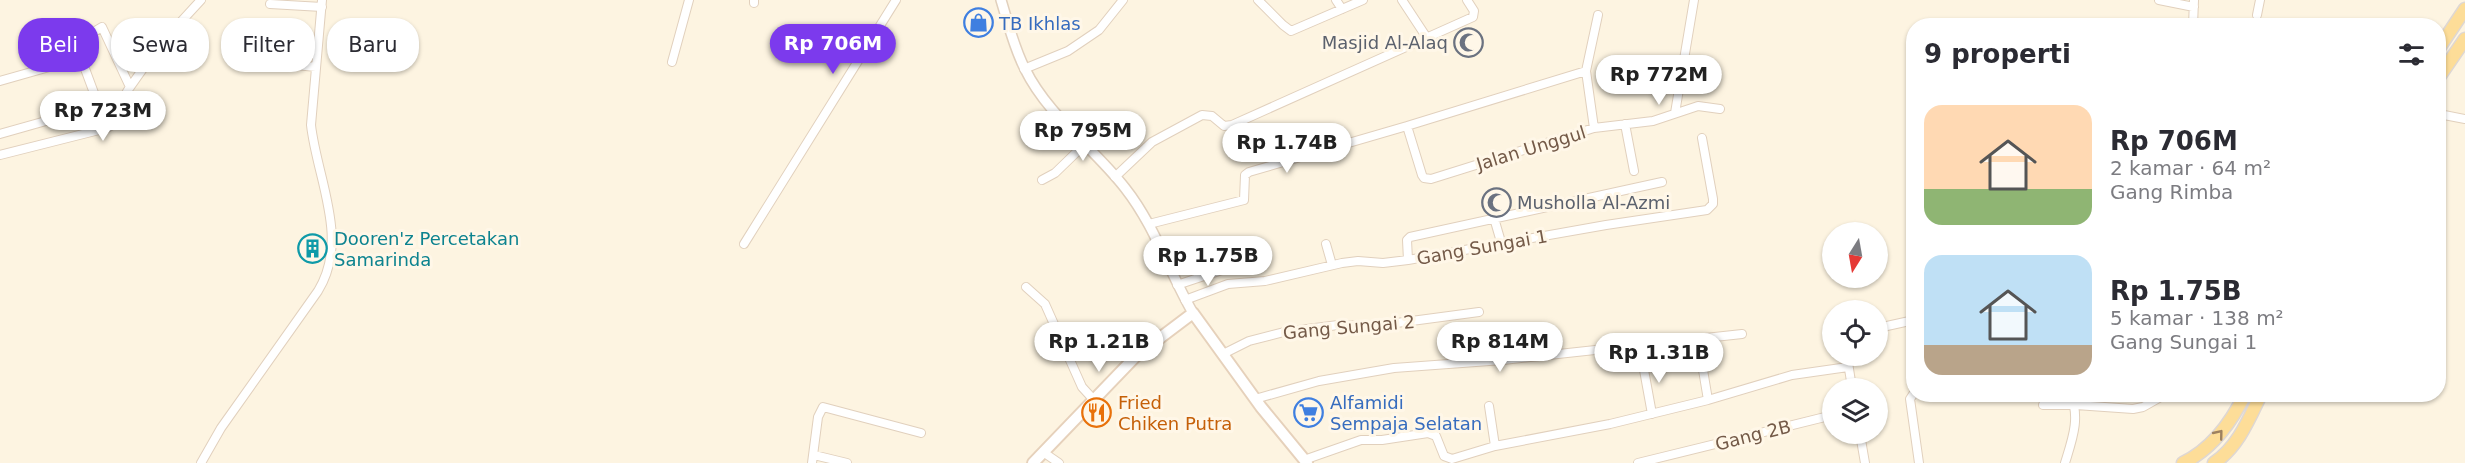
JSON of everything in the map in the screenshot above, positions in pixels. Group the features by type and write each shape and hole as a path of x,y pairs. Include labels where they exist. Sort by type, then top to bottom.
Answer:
{"main road":[{"path":"2446,38 2465,9"},
{"path":"2446,67 2465,39"},
{"path":"1033,463 1093,399 1150,344 1193,313 1255,399 1305,462"},
{"path":"2183,463 2197,456 2212,443 2241,402"},
{"path":"2214,463 2238,438 2256,402"}],"street":[{"path":"0,155 112,125 121,113 123,98 164,39 201,0"},
{"path":"672,62 689,0"},
{"path":"744,244 792,163 896,0"},
{"path":"1001,0 1024,69 1043,98 1115,177 1149,224 1177,285 1193,313"},
{"path":"1024,69 1068,51 1099,30 1123,0"},
{"path":"1258,0 1283,25 1293,31 1363,0"},
{"path":"1336,0 1342,9"},
{"path":"1402,0 1427,38"},
{"path":"1115,177 1152,142 1202,115 1212,116 1221,124 1228,126 1473,18 1474,11 1467,0"},
{"path":"1675,113 1695,0"},
{"path":"2159,0 2194,3 2193,18"},
{"path":"2257,15 2260,0"},
{"path":"201,463 221,429 318,291 328,270 331,241 329,205 311,125 322,4 270,4"},
{"path":"1149,224 1244,200 1245,176 1249,172 1586,71 1598,15"},
{"path":"99,29 102,27 130,87"},
{"name":"Jalan Unggul","path":"1407,126 1422,174 1427,179 1594,128 1586,71"},
{"path":"0,81 32,72"},
{"path":"86,72 107,128"},
{"path":"0,134 99,106"},
{"path":"1594,128 1653,121 1698,106 1720,109"},
{"path":"2446,115 2465,119"},
{"path":"1625,124 1634,171"},
{"name":"Gang Sungai 1","path":"1185,300 1228,284 1265,280 1332,265 1358,261 1383,263 1408,260 1501,242 1707,210 1711,207 1713,199 1702,138"},
{"path":"1042,180 1055,173 1085,144"},
{"path":"1408,260 1407,240 1410,237 1662,182"},
{"path":"1494,218 1501,242"},
{"path":"1326,244 1332,265"},
{"path":"1177,285 1231,267"},
{"path":"1026,287 1045,304 1082,387 1093,399"},
{"name":"Gang Sungai 2","path":"1223,354 1249,341 1284,332 1338,325 1374,326 1479,312"},
{"path":"1888,326 1906,322"},
{"path":"1255,399 1319,381 1394,368 1503,360 1742,334"},
{"path":"1698,340 1708,400"},
{"path":"1641,359 1652,414"},
{"path":"1305,462 1361,440 1382,440 1428,433 1436,436 1444,456 1448,458 1495,446 1652,414 1792,375 1848,367 1850,378"},
{"path":"1910,402 1918,463"},
{"path":"2065,463 2074,433 2074,402"},
{"path":"2043,405 2133,409 2152,402"},
{"path":"1489,406 1495,446"},
{"path":"847,463 813,459 818,417 823,407 921,433"},
{"name":"Gang 2B","path":"1638,463 1822,419"},
{"path":"1862,444 1865,463"},
{"path":"1043,452 1059,463"}],"place":[{"name":"TB Ikhlas","path":"978,23"},
{"name":"Masjid Al-Alaq","path":"1469,42"},
{"name":"Musholla Al-Azmi","path":"1496,202"},
{"name":"Dooren'z Percetakan Samarinda","path":"313,248"},
{"name":"Fried Chiken Putra","path":"1097,412"},
{"name":"Alfamidi Sempaja Selatan","path":"1309,412"}]}
